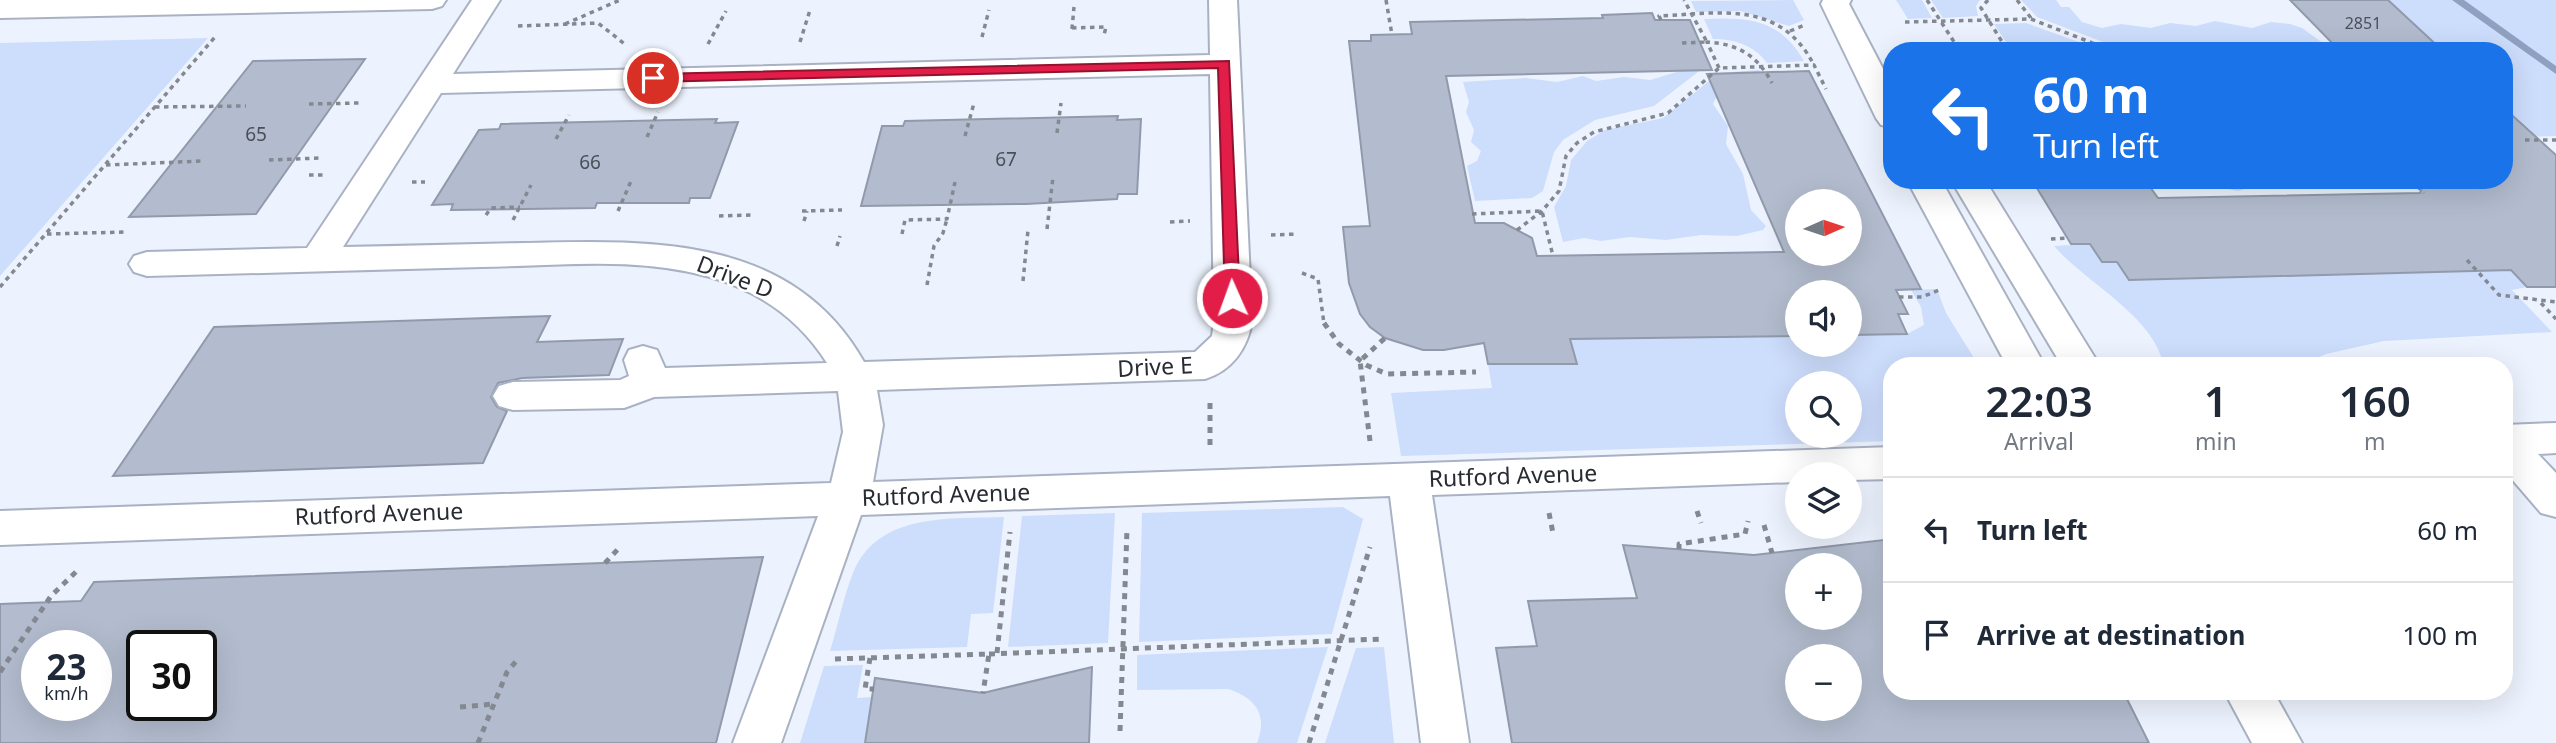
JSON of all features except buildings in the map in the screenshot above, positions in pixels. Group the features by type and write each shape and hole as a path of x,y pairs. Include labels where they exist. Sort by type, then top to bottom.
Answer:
{"street":[{"path":"0,9 432,0"},
{"path":"318,259 486,0"},
{"name":"Drive E","path":"513,396 624,394 647,372 855,377 1205,365 1219,355 1230,341 1233,321 1223,0"},
{"path":"1837,0 1835,4 1883,100"},
{"path":"1853,0 1860,4 1883,42"},
{"path":"432,84 1224,64"},
{"path":"1929,189 2021,357"},
{"path":"1973,189 2076,357"},
{"name":"Drive D","path":"147,264 632,252 701,261 757,280 804,310 834,342 855,377 863,417 862,438 846,498 757,743"},
{"path":"2513,440 2556,438"},
{"path":"2513,451 2556,501"},
{"name":"Rutford Avenue","path":"0,528 1883,463"},
{"path":"1409,479 1445,743"},
{"path":"2253,700 2278,743"}],"path":[{"path":"564,24 620,0"},
{"path":"1386,0 1392,34"},
{"path":"1684,0 1719,68"},
{"path":"1927,0 1954,42"},
{"path":"1988,0 1981,8 2002,42"},
{"path":"2017,0 2031,19"},
{"path":"1073,7 1072,28 1106,27 1104,39"},
{"path":"808,47 798,47 810,10"},
{"path":"983,32 989,10"},
{"path":"1661,20 1659,16 1749,16 1790,31 1801,42 1826,89"},
{"path":"1905,22 2031,19 2090,42"},
{"path":"518,26 598,23 634,51"},
{"path":"1790,31 1812,24"},
{"path":"0,287 218,34"},
{"path":"1682,43 1727,43 1748,51 1764,67 1772,83"},
{"path":"1517,230 1542,211 1559,191 1566,156 1577,143 1594,132 1668,113 1719,68 1814,65"},
{"path":"309,104 360,103"},
{"path":"1057,133 1060,104"},
{"path":"155,107 246,106"},
{"path":"965,136 971,106"},
{"path":"647,137 659,110"},
{"path":"556,139 570,113"},
{"path":"2525,140 2556,140"},
{"path":"268,160 321,158"},
{"path":"106,165 202,161"},
{"path":"1047,229 1053,177"},
{"path":"618,212 631,181"},
{"path":"927,285 934,246 943,233 955,182"},
{"path":"516,215 531,185"},
{"path":"2420,189 2424,193"},
{"path":"486,215 491,208 520,207"},
{"path":"804,221 804,211 842,210"},
{"path":"1472,214 1542,211"},
{"path":"1542,211 1553,256"},
{"path":"719,216 753,215"},
{"path":"902,234 905,220 947,219"},
{"path":"1023,281 1028,230"},
{"path":"837,246 840,236"},
{"path":"2043,239 2068,238"},
{"path":"2468,260 2499,295 2520,294 2540,303 2556,320"},
{"path":"1302,273 1318,279 1325,328 1360,361 1387,373 1476,373"},
{"path":"1899,298 1922,297"},
{"path":"2540,303 2556,302"},
{"path":"1360,361 1385,338"},
{"path":"1360,361 1368,417"},
{"path":"1121,731 1128,489"},
{"path":"997,653 1014,493"},
{"path":"1679,550 1679,544 1745,534 1748,521"},
{"path":"0,672 51,596 82,566 110,524"},
{"path":"1764,525 1772,553"},
{"path":"1309,743 1372,540"},
{"path":"785,661 1430,637"},
{"path":"983,693 989,653"},
{"path":"870,658 865,689 874,689"},
{"path":"478,743 507,672 518,659"},
{"path":"460,707 494,704"}],"shaded area":[{"path":"1793,0 1804,20 1789,26 1740,11 1696,12 1691,1"},
{"path":"1896,0 1922,0 1932,18 1908,19"},
{"path":"1931,0 1980,0 1976,6 1978,16 1943,18"},
{"path":"2021,0 2056,0 2061,7 2069,7 2082,22 2102,28 2121,24 2151,28 2170,23 2196,26 2215,21 2252,28 2271,22 2302,28 2321,42 2103,42 2037,17"},
{"path":"2388,0 2556,0 2556,136 2521,137 2524,126 2513,116 2513,42 2433,42"},
{"path":"1704,19 1735,19 1762,23 1785,36 1804,61 1767,63 1743,44 1713,39"},
{"path":"2026,23 2079,42 2006,42 1994,24"},
{"path":"208,38 0,276 0,43"},
{"path":"1684,46 1702,46 1707,65 1654,106 1595,120 1563,140 1554,152 1543,191 1532,198 1475,201 1467,166 1477,161 1481,151 1471,142 1474,130 1466,112 1469,102 1463,82 1526,78 1557,82 1583,76 1596,81 1624,77 1650,80 1680,71"},
{"path":"1759,70 1764,81 1719,91 1713,104 1728,126 1726,144 1743,174 1751,210 1766,226 1763,230 1737,236 1701,235 1666,240 1630,237 1601,241 1584,238 1563,242 1554,207 1566,186 1571,160 1587,141 1605,130 1663,118 1719,73"},
{"path":"2090,244 2102,262 2117,262 2129,280 2452,272 2500,260 2527,287 2512,290 2552,332 2384,341 2319,357 2160,357 2147,331 2133,316 2054,246"},
{"path":"1937,289 1946,313 1973,357 1883,357 1883,441 1862,442 1862,371 1785,371 1785,444 1401,456 1391,393 1492,388 1488,364 1576,364 1570,339 1785,336 1785,357 1862,357 1862,335 1907,334 1924,325 1921,307 1911,290"},
{"path":"1343,507 1363,519 1332,634 1139,642 1142,513"},
{"path":"1115,513 1108,643 1008,647 1022,516"},
{"path":"1004,517 993,613 971,614 967,647 830,651 853,573 864,553 880,539 898,529 918,523"},
{"path":"1328,647 1297,743 1257,743 1261,724 1257,709 1246,697 1228,689 1137,690 1137,655"},
{"path":"1384,647 1394,743 1325,743 1356,648"},
{"path":"863,665 857,698 872,697 865,743 800,743 824,666"}],"waterway":[{"path":"2457,0 2556,71"}],"route":[{"path":"653,78 1224,64 1232,298"}]}
